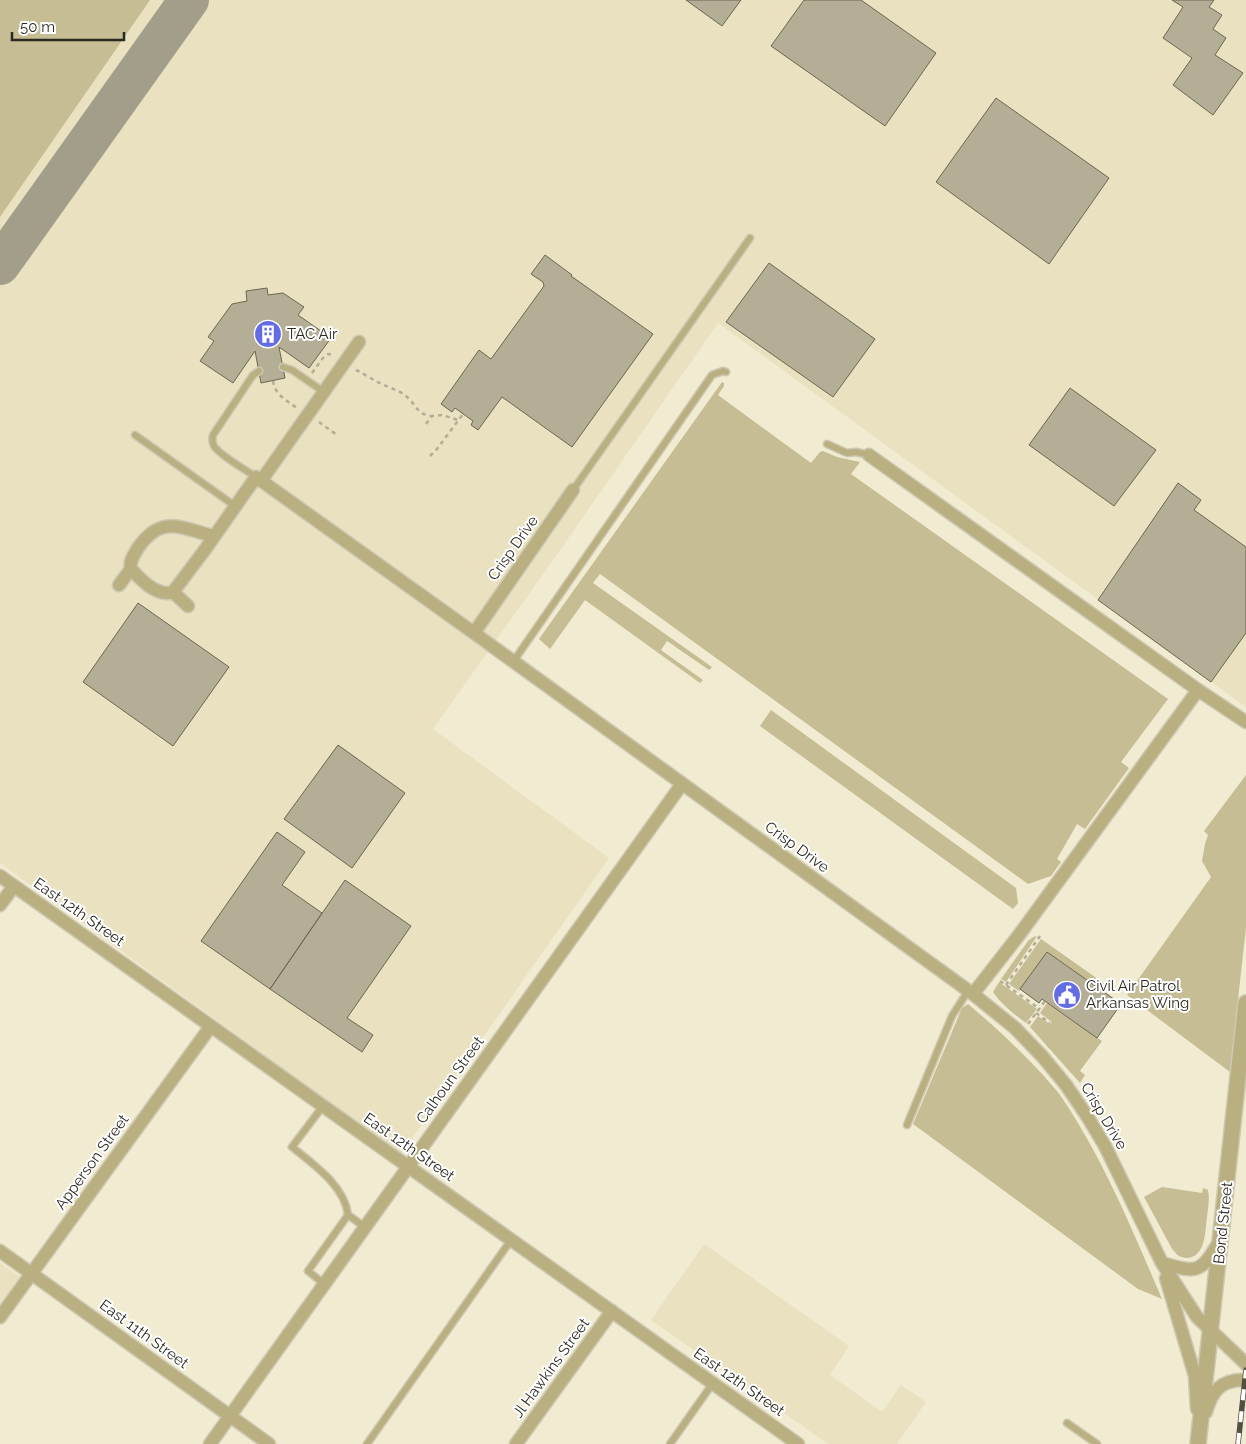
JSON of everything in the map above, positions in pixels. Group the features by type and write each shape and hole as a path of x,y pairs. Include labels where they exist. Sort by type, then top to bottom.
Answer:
{"street":[{"path":"213,536 174,526 161,526 145,537 130,564 131,569 138,577 158,591 167,594 173,592 235,506 258,479 324,392 359,342"},
{"path":"869,455 1198,690 1246,722"},
{"path":"258,479 474,633"},
{"name":"Crisp Drive","path":"573,490 474,633 970,992 1015,1028 1042,1056 1087,1116 1105,1146 1162,1263 1197,1317 1246,1364"},
{"path":"119,585 131,569"},
{"path":"173,592 188,606"},
{"path":"970,992 1019,935 1198,690"},
{"name":"Calhoun Street","path":"210,1444 682,784"},
{"name":"East 12th Street","path":"0,876 798,1444"},
{"path":"0,905 14,886"},
{"name":"Bond Street","path":"1199,1440 1246,1003"},
{"name":"Apperson Street","path":"0,1317 211,1026"},
{"path":"1162,1263 1184,1269 1196,1269 1207,1261 1221,1238"},
{"name":"East 11th Street","path":"0,1251 269,1444"},
{"name":"Crisp Drive","path":"1162,1263 1195,1376 1199,1440"},
{"name":"Jl Hawkins Street","path":"516,1444 612,1311"},
{"path":"1199,1440 1209,1400 1214,1392 1223,1384 1234,1380 1246,1380"}],"lane":[{"path":"573,490 750,238"},
{"path":"283,367 292,370 324,392"},
{"path":"258,479 218,451 213,445 212,440 213,434 253,375 259,371"},
{"path":"513,662 712,375 722,371 726,372"},
{"path":"135,435 235,506"},
{"path":"827,444 846,453 856,452 869,455"},
{"path":"907,1124 952,1016 970,992"},
{"path":"323,1106 292,1147 324,1173 347,1204 348,1215 308,1272 324,1284"},
{"path":"348,1215 365,1227"},
{"path":"367,1444 511,1240"},
{"path":"670,1444 713,1384"},
{"path":"1066,1423 1096,1444"}],"path":[{"path":"312,374 322,358 328,354 340,358"},
{"path":"352,367 408,397 424,415 442,415 458,420"},
{"path":"273,381 277,392 292,404"},
{"path":"430,456 463,414"},
{"path":"426,424 432,416"},
{"path":"315,420 336,434"},
{"path":"1006,985 1040,936"},
{"path":"1000,981 1040,1008"},
{"path":"1028,1026 1045,1001"},
{"path":"1036,1013 1050,1023"}],"shaded area":[{"path":"0,0 1246,0 1246,707 718,323 433,729 609,858 401,1154 0,863"},
{"path":"0,0 150,0 0,217"},
{"path":"722,382 724,386 718,395 811,463 823,451 837,457 860,462 851,474 1168,699 1121,762 1129,768 1085,829 1077,824 1057,859 1061,862 1051,876 1028,884 600,574 593,583 712,667 709,670 667,641 661,650 703,680 700,683 585,600 550,649 539,639"},
{"path":"771,710 1016,888 1018,903 1013,909 760,726"},
{"path":"1246,775 1246,927 1230,1072 1127,995 1211,877 1202,861 1208,835 1204,831"},
{"path":"1037,936 1006,982 1001,979 1028,941"},
{"path":"1041,939 1105,984 1101,990 1047,952 1019,991 1009,984"},
{"path":"999,982 1037,1009 1026,1023 1004,1005 993,992"},
{"path":"1047,1003 1102,1041 1080,1071 1085,1075 1080,1083 1030,1027 1038,1016 1050,1024 1052,1022 1040,1013"},
{"path":"968,1004 1025,1056 1060,1095 1103,1169 1128,1220 1162,1299 1138,1289 913,1124 962,1008"},
{"path":"1162,1187 1202,1193 1203,1188 1208,1190 1209,1204 1203,1243 1201,1249 1193,1257 1179,1256 1174,1251 1144,1197"},
{"path":"704,1244 849,1346 830,1375 882,1412 901,1385 926,1402 897,1444 828,1444 651,1320"},
{"path":"0,1263 20,1277 0,1304"}],"building":[{"path":"686,0 741,0 722,26"},
{"path":"804,0 861,0 936,53 885,126 771,46"},
{"path":"1172,0 1214,0 1209,7 1222,15 1213,29 1226,38 1215,55 1243,73 1213,115 1173,85 1192,58 1163,38 1183,7"},
{"path":"996,98 1109,178 1049,264 936,182"},
{"path":"545,255 571,276 653,334 572,447 502,397 478,430 471,425 473,421 455,408 452,412 441,404 479,350 491,359 544,286 543,282 531,274"},
{"path":"769,263 875,339 833,397 726,322"},
{"name":"TAC Air","path":"267,288 268,295 283,293 304,307 298,315 331,338 309,368 279,347 285,378 261,383 255,351 233,383 200,361 214,341 208,337 232,304 247,301 246,291"},
{"path":"1070,388 1156,450 1114,506 1029,445"},
{"path":"1178,483 1201,500 1194,510 1246,547 1246,633 1211,682 1098,600"},
{"path":"138,603 229,667 173,746 83,682"},
{"path":"338,745 405,793 352,868 284,819"},
{"path":"277,832 305,852 282,885 322,913 270,989 201,941"},
{"path":"345,880 411,926 347,1018 373,1035 362,1052 270,989"},
{"name":"Civil Air Patrol Arkansas Wing","path":"1047,952 1121,1004 1097,1038 1042,999 1039,1003 1020,989"}],"taxiway":[{"path":"0,265 189,0"}],"railway":[{"path":"1238,1444 1246,1370"}],"place":[{"name":"TAC Air","path":"268,334"},
{"name":"Civil Air Patrol Arkansas Wing","path":"1067,995"}]}
